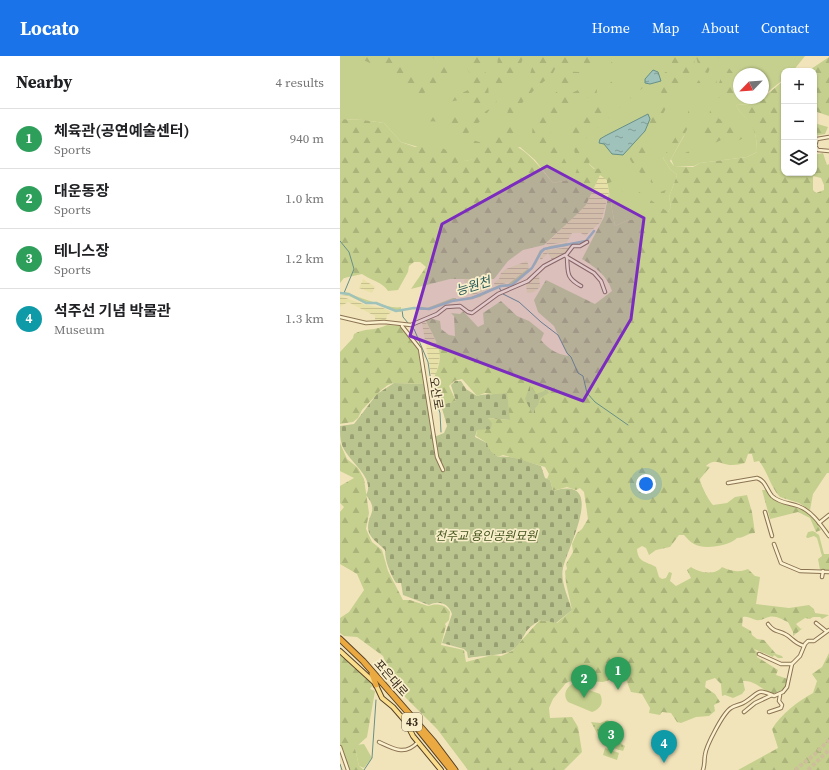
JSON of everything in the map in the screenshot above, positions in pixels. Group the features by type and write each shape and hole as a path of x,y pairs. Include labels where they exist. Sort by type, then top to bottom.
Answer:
{"highway":[{"name":"포은대로","path":"340,639 363,661 385,686 434,742 455,770"},
{"name":"포은대로","path":"340,643 372,674 451,770"},
{"path":"372,674 376,685"},
{"path":"385,686 434,738 459,770"}],"main road":[{"path":"340,651 376,685 382,698 393,707 418,742 441,770"}],"street":[{"path":"829,136 817,139 815,146 818,150 829,150"},
{"path":"340,317 366,323 384,322 410,326 437,314 446,307 460,306 468,312 474,312 502,292 528,281 547,264 566,256 573,246 580,246 587,242"},
{"path":"566,256 567,272 570,279 581,286"},
{"path":"566,256 594,273 601,281 605,292"},
{"name":"오산로","path":"401,325 419,347 437,457 443,470"},
{"path":"728,483 756,478 761,479 773,496 785,503 798,506 807,511 829,536"},
{"path":"765,512 772,536"},
{"path":"819,523 829,515"},
{"path":"774,544 781,563 800,571 829,572"},
{"path":"822,576 823,571"},
{"path":"769,712 781,708 782,705 779,701 780,694 787,687 792,664 800,656 804,646 808,641 814,641 828,631 816,623"},
{"path":"768,624 773,631 786,634 794,643 804,646"},
{"path":"759,654 781,664 792,664"},
{"path":"703,770 706,763 705,754 718,722 730,709 744,703 760,691 772,695"},
{"path":"744,712 755,703 761,702 772,695 780,694"},
{"path":"379,742 395,750 404,751 411,748 418,742"},
{"path":"340,747 348,770"}],"highlighted area":[{"path":"547,166 644,218 631,319 583,401 490,364 410,336 442,224"}],"shaded area":[{"path":"600,174 607,180 609,192 601,222 585,236 581,233 572,233 567,242 545,245 586,205"},
{"path":"571,247 566,254 552,260 548,253 541,260 539,257 547,250"},
{"path":"527,261 529,267 527,270 510,282 495,286 494,283 506,269"},
{"path":"539,275 540,287 534,292 527,293 526,284"},
{"path":"363,279 375,287 372,293 359,288"},
{"path":"465,279 487,279 489,286 487,290 471,296 464,281"},
{"path":"340,296 392,312 387,315 386,321 375,321 375,316 348,302 340,307"},
{"path":"424,322 427,324 441,351 436,375 431,374 422,323"}],"green space":[{"path":"340,56 805,56 795,68 781,68 781,81 769,91 769,68 733,68 733,104 752,104 736,105 739,111 753,126 756,137 757,152 747,157 700,163 694,166 674,166 671,159 685,134 663,158 670,169 677,175 669,197 671,207 668,212 626,221 615,226 607,180 585,160 579,166 573,179 553,183 535,160 520,147 466,161 401,142 384,123 340,119"},
{"path":"354,56 390,56 406,70 425,76 440,73 438,63 430,56 445,56 449,66 448,80 424,93 419,94 397,82 384,69"},
{"path":"462,56 480,56 488,80 489,103 479,110 472,102 466,99 449,102 454,97 472,88 471,77"},
{"path":"498,56 524,56 520,66 500,88 496,103 494,102"},
{"path":"535,56 564,56 571,60 573,66 555,69 552,75 537,87 522,103 514,117 514,135 508,142 528,154 553,183 573,179 577,169 574,148 577,147 583,151 587,149 593,150 589,164 594,169 603,169 613,174 615,176 613,181 607,184 607,180 600,175 586,205 575,216 544,245 523,250 508,261 494,279 450,279 411,289 426,267 420,262 414,262 409,266 408,272 398,290 388,291 380,283 362,274 344,278 340,283 340,119 384,123 401,142 415,147 435,144 466,161 475,158 468,147 451,130 442,124 434,121 424,124 424,118 428,116 471,118 490,109 482,120 470,129 468,134 473,140 485,144 505,120 512,98 523,90 529,78"},
{"path":"586,56 595,57 572,86 572,99 569,108 555,114 549,122 551,133 570,170 565,172 552,155 535,143 532,136 533,128 535,120 540,112 562,87 557,74 559,71 579,72 578,68 583,64"},
{"path":"615,56 625,56 619,65 597,83 596,81"},
{"path":"670,56 721,56 713,61 708,73 701,69 696,57 690,77 684,79 673,66"},
{"path":"648,57 651,58 643,65 612,88 602,94 601,93 606,85 633,70"},
{"path":"829,57 829,116 817,112 817,68 812,68"},
{"path":"725,63 733,73 733,97 722,95 720,98 714,97 722,75 721,67"},
{"path":"665,72 670,73 680,82 648,142 660,149 659,151 654,150 650,152 649,163 653,184 660,192 666,190 664,194 659,195 651,182 636,169 629,158 631,150 643,139 654,108 660,102"},
{"path":"703,74 707,75 694,97 690,124 670,161 674,166 693,167 700,163 747,157 757,152 754,130 736,105 769,104 769,93 781,83 781,176 813,176 817,176 817,154 823,153 827,165 829,164 829,473 827,473 813,494 810,510 799,503 780,497 759,461 754,462 752,454 748,454 745,463 728,465 718,462 709,463 706,466 710,467 700,481 709,500 713,505 727,503 735,497 747,495 752,512 755,533 737,538 723,545 710,547 698,546 684,535 679,535 670,547 656,550 649,555 646,548 642,546 637,549 638,554 643,561 656,567 659,577 662,579 666,578 669,572 672,573 670,581 676,586 691,578 687,570 691,567 707,573 715,572 722,567 735,571 748,569 755,576 760,577 756,604 789,608 809,605 814,609 815,613 829,615 822,619 820,617 813,617 810,619 805,618 796,624 801,629 803,628 793,636 793,632 788,622 779,618 767,617 761,620 754,620 743,617 742,626 751,631 752,635 757,639 764,640 776,654 782,656 783,658 778,658 774,655 773,657 754,649 757,652 757,657 778,670 776,675 788,679 787,685 778,692 772,694 751,682 743,681 745,690 742,694 733,698 725,695 722,696 721,684 715,678 706,681 705,687 715,694 720,702 714,705 715,711 709,716 696,717 681,723 677,722 671,713 662,712 660,715 649,713 650,708 642,694 631,692 625,677 622,676 603,682 574,680 566,683 553,699 549,708 550,718 572,717 578,727 582,752 564,770 468,770 437,729 395,687 383,656 357,637 344,636 340,633 340,618 349,612 364,590 357,574 340,564 340,512 344,507 340,503 340,486 354,478 340,471 340,443 347,459 358,468 364,479 369,513 366,529 372,542 382,550 388,571 403,600 410,600 428,606 440,605 446,607 450,612 449,620 445,624 446,626 441,645 464,650 466,662 492,655 501,656 512,651 540,620 557,623 572,610 565,571 567,569 566,564 573,552 572,544 577,533 582,529 588,519 584,492 580,488 576,490 567,487 553,491 550,480 547,479 549,474 545,467 503,455 498,457 489,451 487,443 476,436 477,430 487,418 510,420 496,395 485,393 477,396 462,379 454,381 449,386 456,401 441,405 431,384 439,365 439,351 425,319 429,318 440,321 441,329 449,335 455,336 454,316 451,313 460,314 463,311 478,327 484,324 483,313 501,301 517,316 529,321 544,333 541,340 547,346 560,354 568,356 554,326 538,312 534,300 546,280 595,304 612,291 604,276 596,268 582,259 604,217 609,192 615,226 626,221 655,214 657,209 656,210 646,198 639,194 632,196 623,192 616,176 668,212 671,207 669,197 677,175 670,169 663,158 688,116 688,103 694,87","holes":["813,176 821,178 824,185 824,190 816,193 813,190"]},
{"path":"718,74 714,97 715,109 719,119 728,121 743,131 744,138 737,141 721,140 701,150 678,158 680,155 697,148 704,141 704,127 709,121 712,89"},
{"path":"592,83 597,90 596,98 591,100 582,94 573,98 572,93"},
{"path":"640,84 644,87 578,146 571,146 570,139 573,128 576,123 589,113 593,101 597,101 602,110 606,112"},
{"path":"817,124 828,127 825,134 817,135"},
{"path":"567,243 568,246 555,247 545,250 531,269 540,250 550,246"},
{"path":"529,268 530,270 511,286 499,287 480,297 466,300 466,298 480,294 499,285 508,284"},
{"path":"345,292 382,305 401,307 401,312 376,303 366,304 349,296 340,295 348,295 359,299 344,293"},
{"path":"456,298 457,301 448,302 428,309 416,310 417,306 427,308"},
{"path":"387,325 400,326 420,351 424,384 394,383 388,385 380,391 362,410 358,418 353,422 340,424 340,352 353,338 354,334"},
{"name":"천주교 용인공원묘원","path":"455,381 461,381 466,389 477,396 507,393 510,420 488,418 492,423 491,429 477,430 475,437 487,443 489,450 498,457 502,456 513,458 541,466 545,478 550,480 553,491 569,489 578,493 582,502 577,529 562,573 565,589 572,610 556,623 540,620 529,628 518,645 511,651 468,658 467,652 464,649 442,643 452,614 451,610 443,604 436,603 429,605 403,595 401,583 396,583 387,563 385,550 372,538 369,532 368,523 372,512 372,505 366,495 368,488 367,482 360,470 345,451 341,443 340,434 340,426 354,424 377,394 394,383 425,384 434,437 444,433 447,426 441,405 456,401 451,385"},
{"path":"530,385 536,394 547,390 549,393 540,398 538,405 535,408 535,413 532,413 525,399"},
{"path":"762,490 768,490 781,503 804,510 816,521 821,530 816,532 810,518 798,512 770,519"},
{"path":"813,531 819,535 824,554 829,554 829,570 820,570 818,559 822,556 817,538 814,536 808,538 806,537 808,532"},
{"path":"340,653 372,683 373,685 370,689 375,691 367,737 355,748 359,766 364,770 350,770 340,745"},
{"path":"829,653 829,770 738,770 778,748 772,729 790,708 813,693 817,681 812,674 822,667"},
{"path":"572,684 600,694 602,702 600,707 592,712 568,702 566,693"},
{"path":"608,720 619,742 625,746 623,751 603,745 591,722 600,723"},
{"path":"364,744 372,758 364,768 359,766 355,748 356,745"},
{"path":"605,748 619,753 617,760 603,755"}],"water":[{"path":"653,70 658,72 661,81 650,84 645,83 645,79"},
{"path":"648,114 650,119 645,131 623,155 612,154 604,144 599,143 600,139 605,136"}],"waterway":[{"name":"능원천","path":"340,293 349,294 366,303 376,303 396,311 414,308 429,309 452,301 472,298 501,286 512,285 532,268 544,249 586,241 594,231"},
{"path":"340,241 349,252 354,269 344,293"},
{"name":"능원천","path":"499,287 501,291"},
{"path":"503,294 519,302 558,335 567,353 571,357 578,373 583,376 587,393 595,402 628,425"},
{"path":"402,310 403,317 408,323"},
{"path":"411,327 414,329 428,362 432,389 440,413 441,432"},
{"path":"364,770 372,758 376,700"},
{"path":"340,764 342,770"}],"tunnel":[{"path":"795,770 814,755 829,740"},
{"path":"808,770 829,750"}],"place":[{"name":"체육관(공연예술센터)","path":"618,690"},
{"name":"대운동장","path":"584,698"},
{"name":"테니스장","path":"611,754"},
{"name":"석주선 기념 박물관","path":"664,763"}]}
